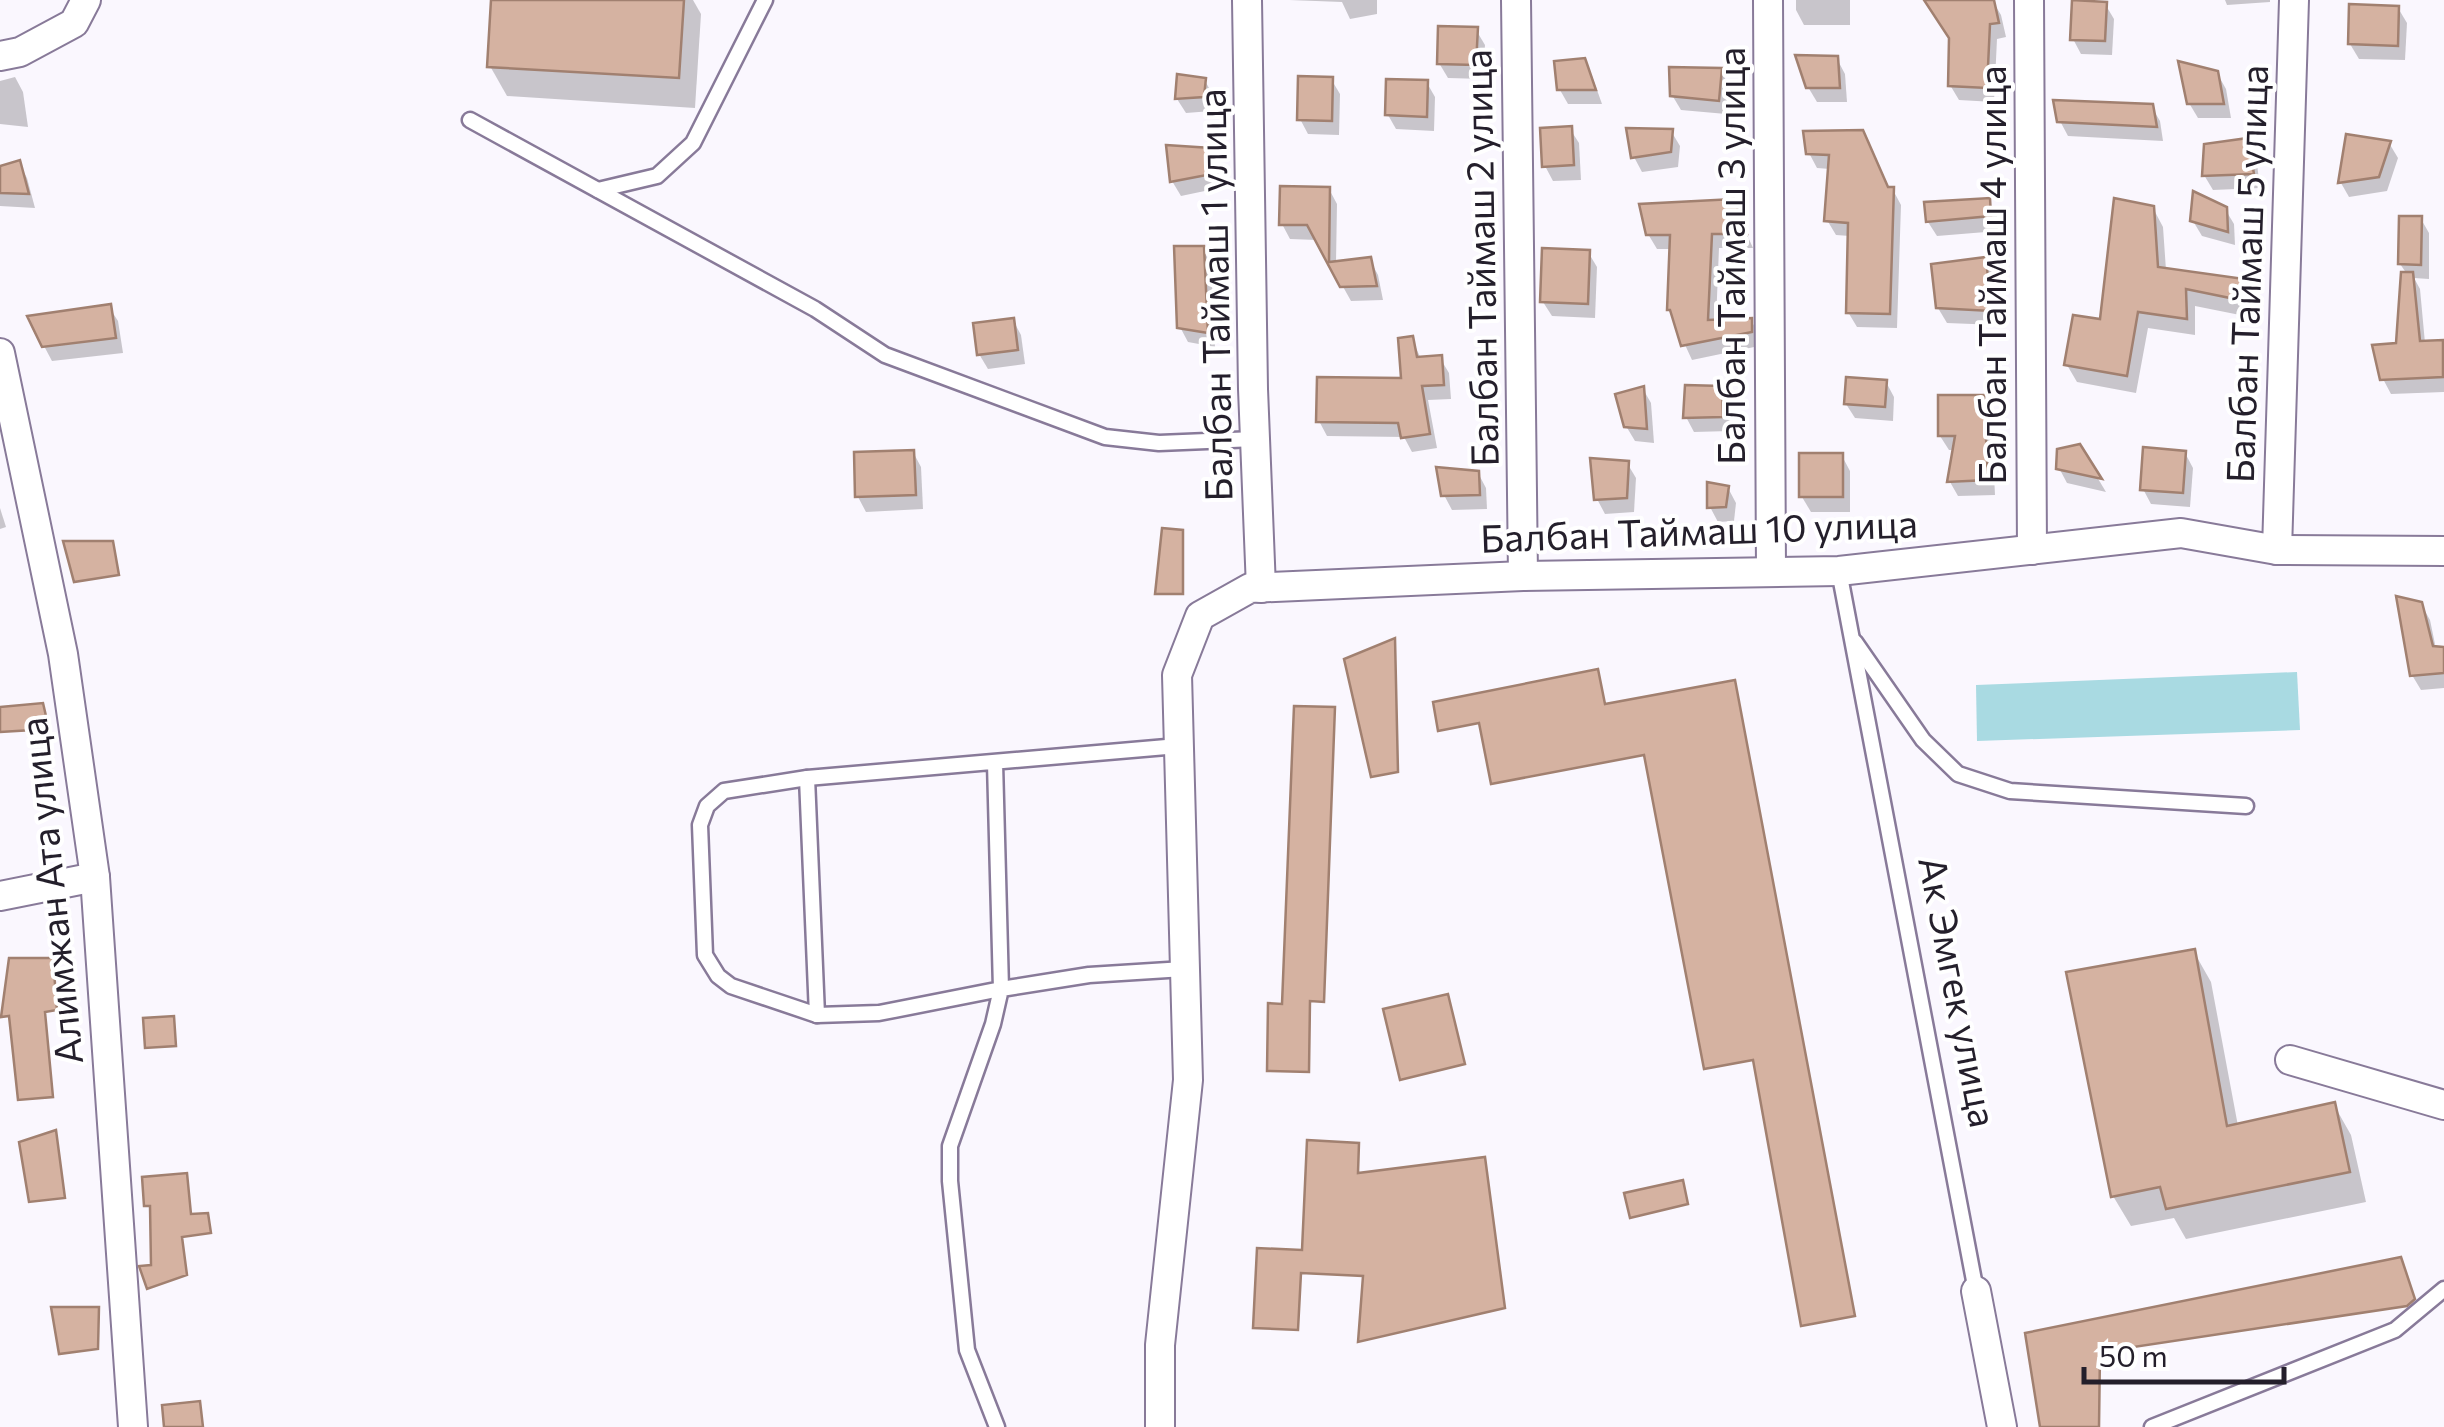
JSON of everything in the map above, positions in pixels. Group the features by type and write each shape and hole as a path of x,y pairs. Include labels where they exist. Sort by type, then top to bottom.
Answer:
{"street":[{"path":"0,56 20,52 74,24 86,0"},
{"name":"Балбан Таймаш 1 улица","path":"1247,0 1261,588"},
{"name":"Балбан Таймаш 2 улица","path":"1516,0 1524,576"},
{"name":"Балбан Таймаш 3 улица","path":"1768,0 1771,572"},
{"name":"Балбан Таймаш 4 улица","path":"2029,0 2032,550"},
{"name":"Балбан Таймаш 5 улица","path":"2277,550 2294,0"},
{"name":"Алимжан Ата улица","path":"0,353 64,654 95,877 133,1427"},
{"name":"Балбан Таймаш 10 улица","path":"1178,746 1176,675 1200,616 1250,588 1524,576 1840,572 2182,533 2277,550 2444,551"},
{"path":"1160,1427 1160,1344 1188,1080 1178,746"},
{"path":"0,896 95,877"},
{"path":"2290,1060 2444,1105"},
{"name":"Ак Эмгек улица","path":"1976,1290 2002,1427"}],"lane":[{"path":"598,190 657,176 693,144 765,0"},
{"path":"470,120 815,309 886,355 1105,437 1158,443 1255,439"},
{"name":"Ак Эмгек улица","path":"1840,572 1976,1290"},
{"path":"1852,638 1924,740 1958,774 2010,791 2246,806"},
{"path":"1178,746 807,778 724,791 707,806 700,825 705,955 718,976 731,986 817,1015 878,1013 1089,975 1184,969"},
{"path":"995,763 1001,989 993,1024 950,1146 950,1182 967,1350 997,1427"},
{"path":"807,778 817,1015"},
{"path":"2152,1427 2395,1330 2444,1289"}],"water":[{"path":"2297,672 2300,730 1977,741 1976,685"}],"building":[{"path":"491,0 684,0 679,78 487,67"},
{"path":"1924,0 1994,0 1999,23 1990,24 1987,88 1948,86 1949,38"},
{"path":"2072,0 2107,2 2105,41 2070,40"},
{"path":"2349,4 2399,6 2398,46 2348,44"},
{"path":"1438,26 1478,27 1476,65 1437,64"},
{"path":"1795,55 1838,56 1840,88 1806,88"},
{"path":"1585,58 1596,90 1557,90 1554,61"},
{"path":"2178,61 2218,71 2224,104 2187,104"},
{"path":"1669,67 1722,68 1719,101 1670,96"},
{"path":"1177,74 1206,78 1204,97 1175,99"},
{"path":"1298,76 1333,77 1332,121 1297,120"},
{"path":"1386,79 1428,80 1427,117 1385,115"},
{"path":"2053,100 2153,104 2157,127 2057,122"},
{"path":"1572,126 1574,165 1542,167 1540,128"},
{"path":"1626,128 1673,129 1671,152 1631,158"},
{"path":"1863,130 1888,187 1894,187 1890,314 1846,313 1848,223 1824,221 1829,155 1806,154 1803,131"},
{"path":"2346,134 2391,141 2379,177 2338,183"},
{"path":"2248,138 2254,174 2202,176 2204,144"},
{"path":"1166,145 1211,148 1212,174 1170,182"},
{"path":"20,160 29,194 0,193 0,166"},
{"path":"1280,186 1330,187 1329,262 1371,257 1377,286 1340,287 1307,225 1279,225"},
{"path":"2193,191 2227,207 2228,232 2190,221"},
{"path":"1990,198 1991,216 1926,222 1924,202"},
{"path":"2114,198 2154,206 2158,267 2244,279 2235,299 2186,289 2187,319 2138,312 2127,376 2064,365 2073,315 2100,319"},
{"path":"1734,199 1747,234 1712,234 1708,320 1752,318 1752,332 1681,346 1667,310 1670,235 1646,235 1639,204"},
{"path":"2399,216 2422,216 2421,265 2398,264"},
{"path":"1174,246 1204,246 1208,333 1177,328"},
{"path":"1542,248 1590,250 1588,304 1540,302"},
{"path":"1986,257 1991,311 1936,308 1931,264"},
{"path":"2401,272 2413,272 2420,341 2443,340 2443,377 2380,380 2372,345 2396,343"},
{"path":"111,304 116,338 42,347 27,316"},
{"path":"1014,318 1018,350 977,355 973,323"},
{"path":"1413,336 1417,357 1442,355 1444,385 1422,386 1430,434 1401,438 1398,423 1316,422 1317,377 1401,378 1398,338"},
{"path":"1846,377 1887,380 1885,407 1844,404"},
{"path":"1685,385 1722,386 1723,417 1683,418"},
{"path":"1644,386 1647,429 1624,427 1615,394"},
{"path":"1938,395 1984,395 1988,480 1947,482 1955,436 1938,436"},
{"path":"2080,444 2102,479 2056,469 2057,449"},
{"path":"2143,447 2186,451 2183,493 2140,490"},
{"path":"914,450 916,495 855,497 854,452"},
{"path":"1799,453 1843,453 1843,497 1799,497"},
{"path":"1590,458 1629,461 1627,498 1594,500"},
{"path":"1436,467 1479,471 1480,495 1441,496"},
{"path":"1707,482 1729,486 1726,507 1707,508"},
{"path":"1162,528 1183,530 1183,594 1155,594"},
{"path":"63,541 113,541 119,575 74,582"},
{"path":"2396,596 2422,602 2433,646 2444,647 2444,673 2410,676"},
{"path":"1395,638 1398,772 1371,777 1344,659"},
{"path":"1598,669 1605,704 1735,680 1855,1316 1801,1326 1753,1060 1704,1069 1644,755 1491,784 1479,723 1438,731 1433,702"},
{"path":"43,703 49,729 0,732 0,707"},
{"path":"1294,706 1335,707 1324,1002 1310,1001 1309,1072 1267,1071 1268,1003 1282,1004"},
{"path":"2195,949 2227,1126 2335,1102 2350,1172 2166,1209 2160,1187 2111,1197 2066,972"},
{"path":"9,958 53,958 57,1010 45,1012 53,1097 18,1100 9,1016 1,1017"},
{"path":"1448,994 1465,1064 1400,1080 1383,1009"},
{"path":"174,1016 176,1046 145,1048 143,1018"},
{"path":"56,1130 65,1198 29,1202 19,1142"},
{"path":"1307,1140 1359,1143 1358,1173 1485,1157 1505,1308 1358,1342 1363,1276 1301,1273 1298,1330 1253,1328 1257,1248 1302,1250"},
{"path":"187,1173 191,1214 208,1213 211,1233 182,1237 187,1275 147,1289 139,1266 151,1265 150,1206 144,1206 142,1177"},
{"path":"1683,1180 1688,1204 1630,1218 1624,1193"},
{"path":"2401,1257 2415,1299 2407,1306 2100,1352 2099,1427 2040,1427 2025,1333"},
{"path":"51,1307 99,1307 98,1349 59,1354"},
{"path":"200,1401 203,1427 164,1427 162,1405"}]}
